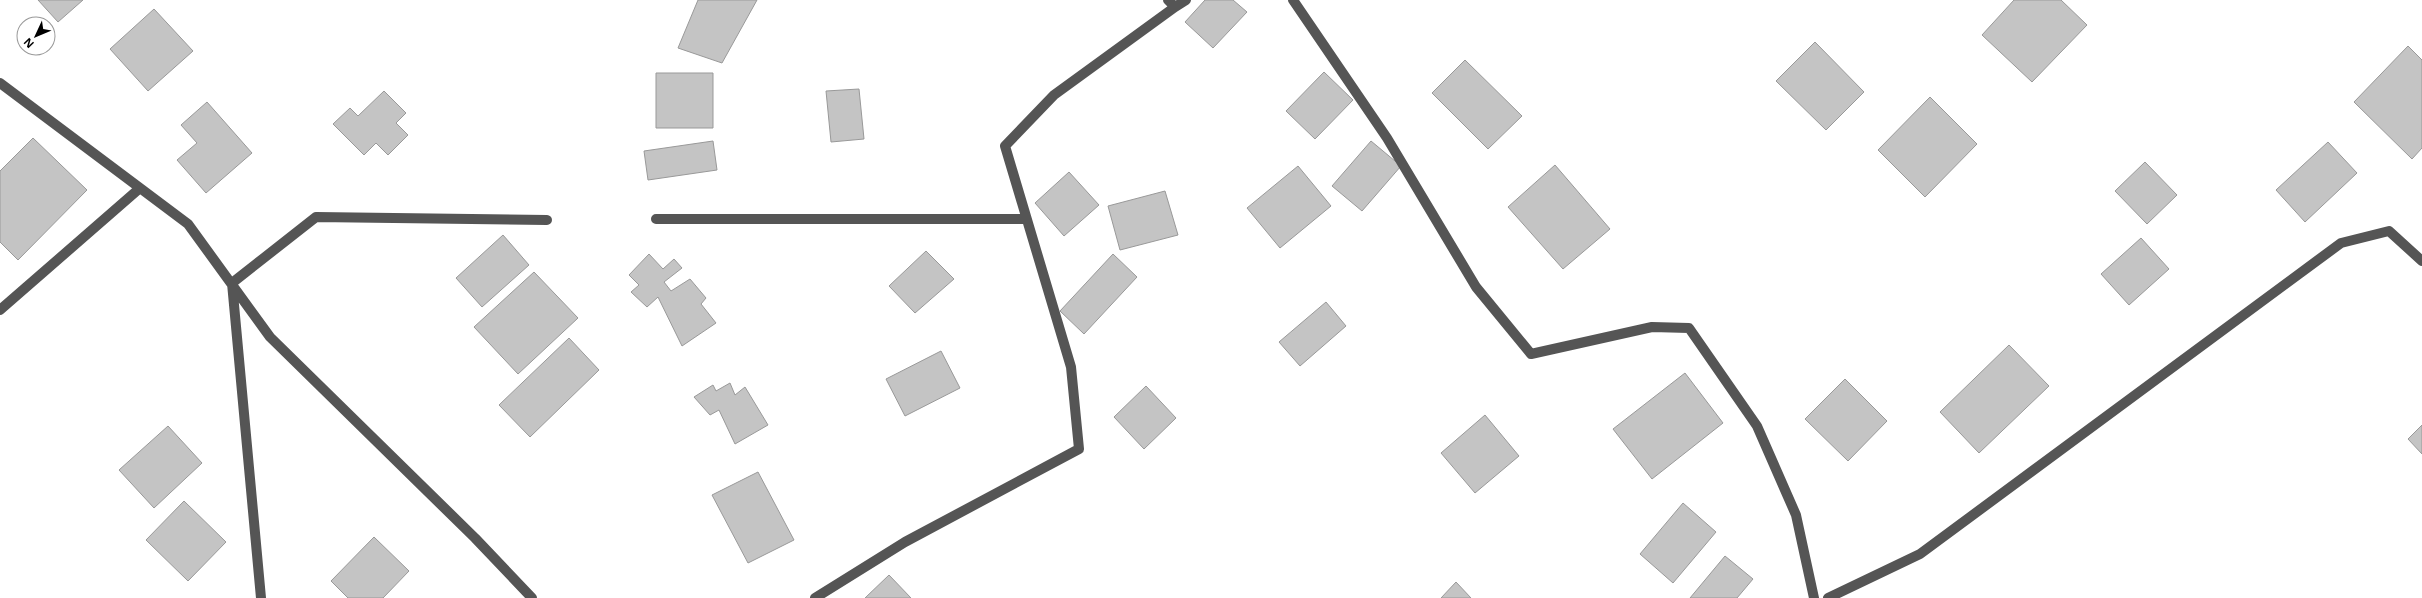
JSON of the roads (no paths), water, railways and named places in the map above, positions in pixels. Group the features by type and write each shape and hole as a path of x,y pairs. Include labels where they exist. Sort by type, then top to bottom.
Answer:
{"street":[{"path":"815,598 905,542 1079,449 1071,367 1005,146 1054,95 1172,4 1186,0"},
{"path":"1293,0 1387,138 1476,287 1531,354 1652,327 1689,328 1757,426 1796,515 1814,598"},
{"path":"0,83 188,224 270,337 475,538 532,598"},
{"path":"0,310 140,188"},
{"path":"232,283 316,217 547,220"},
{"path":"656,219 1026,219"},
{"path":"1828,598 1920,554 2341,243 2389,231 2421,257"},
{"path":"232,283 261,598"}]}
